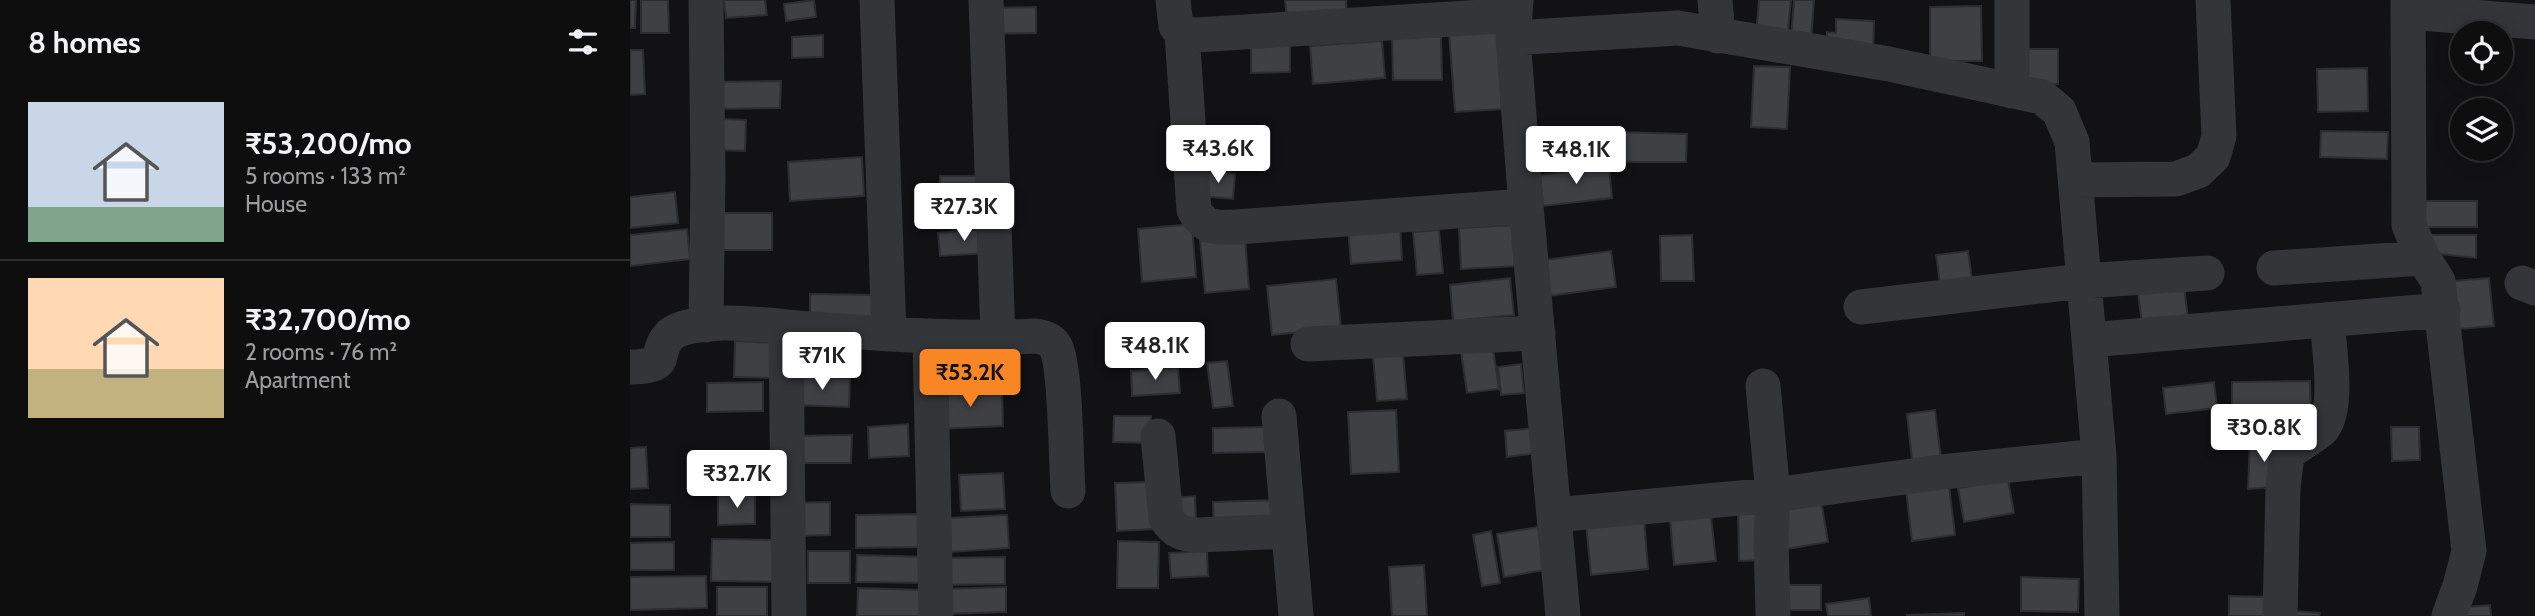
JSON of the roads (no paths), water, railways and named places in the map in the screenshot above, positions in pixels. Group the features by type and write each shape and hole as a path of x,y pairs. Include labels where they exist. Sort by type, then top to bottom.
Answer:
{"street":[{"path":"706,0 706,325"},
{"path":"877,0 889,334"},
{"path":"986,0 998,337"},
{"path":"1173,0 1176,26 1182,33 1193,197 1201,222 1212,227 1236,227 1526,206"},
{"path":"1715,0 1718,36"},
{"path":"2012,0 2012,91"},
{"path":"2076,180 2176,179 2198,171 2213,157 2219,136 2213,0"},
{"path":"2449,616 2469,551 2438,281 2423,258 2409,225 2408,6 2535,22"},
{"path":"1182,33 1196,35 1515,18 1678,28 1889,64 2042,97 2059,111 2072,142 2099,456 2102,616"},
{"path":"1515,18 1526,206 1563,616"},
{"path":"2274,268 2423,258"},
{"path":"1861,307 2083,281 2207,273"},
{"path":"2089,340 2442,310"},
{"path":"2280,616 2283,488 2287,454 2299,443 2320,431 2329,419 2331,395 2327,320"},
{"path":"630,367 650,366 659,360 667,339 673,332 722,323 889,334 1036,336 1049,339 1056,348 1061,368 1068,491"},
{"path":"786,327 789,616"},
{"path":"1308,344 1538,333"},
{"path":"930,336 936,616"},
{"path":"1763,386 1773,495 1773,616"},
{"path":"1279,416 1296,616"},
{"path":"1158,436 1166,519 1172,529 1183,534 1198,535 1289,531"},
{"path":"1554,515 1773,495 1941,472 2099,456"}]}
